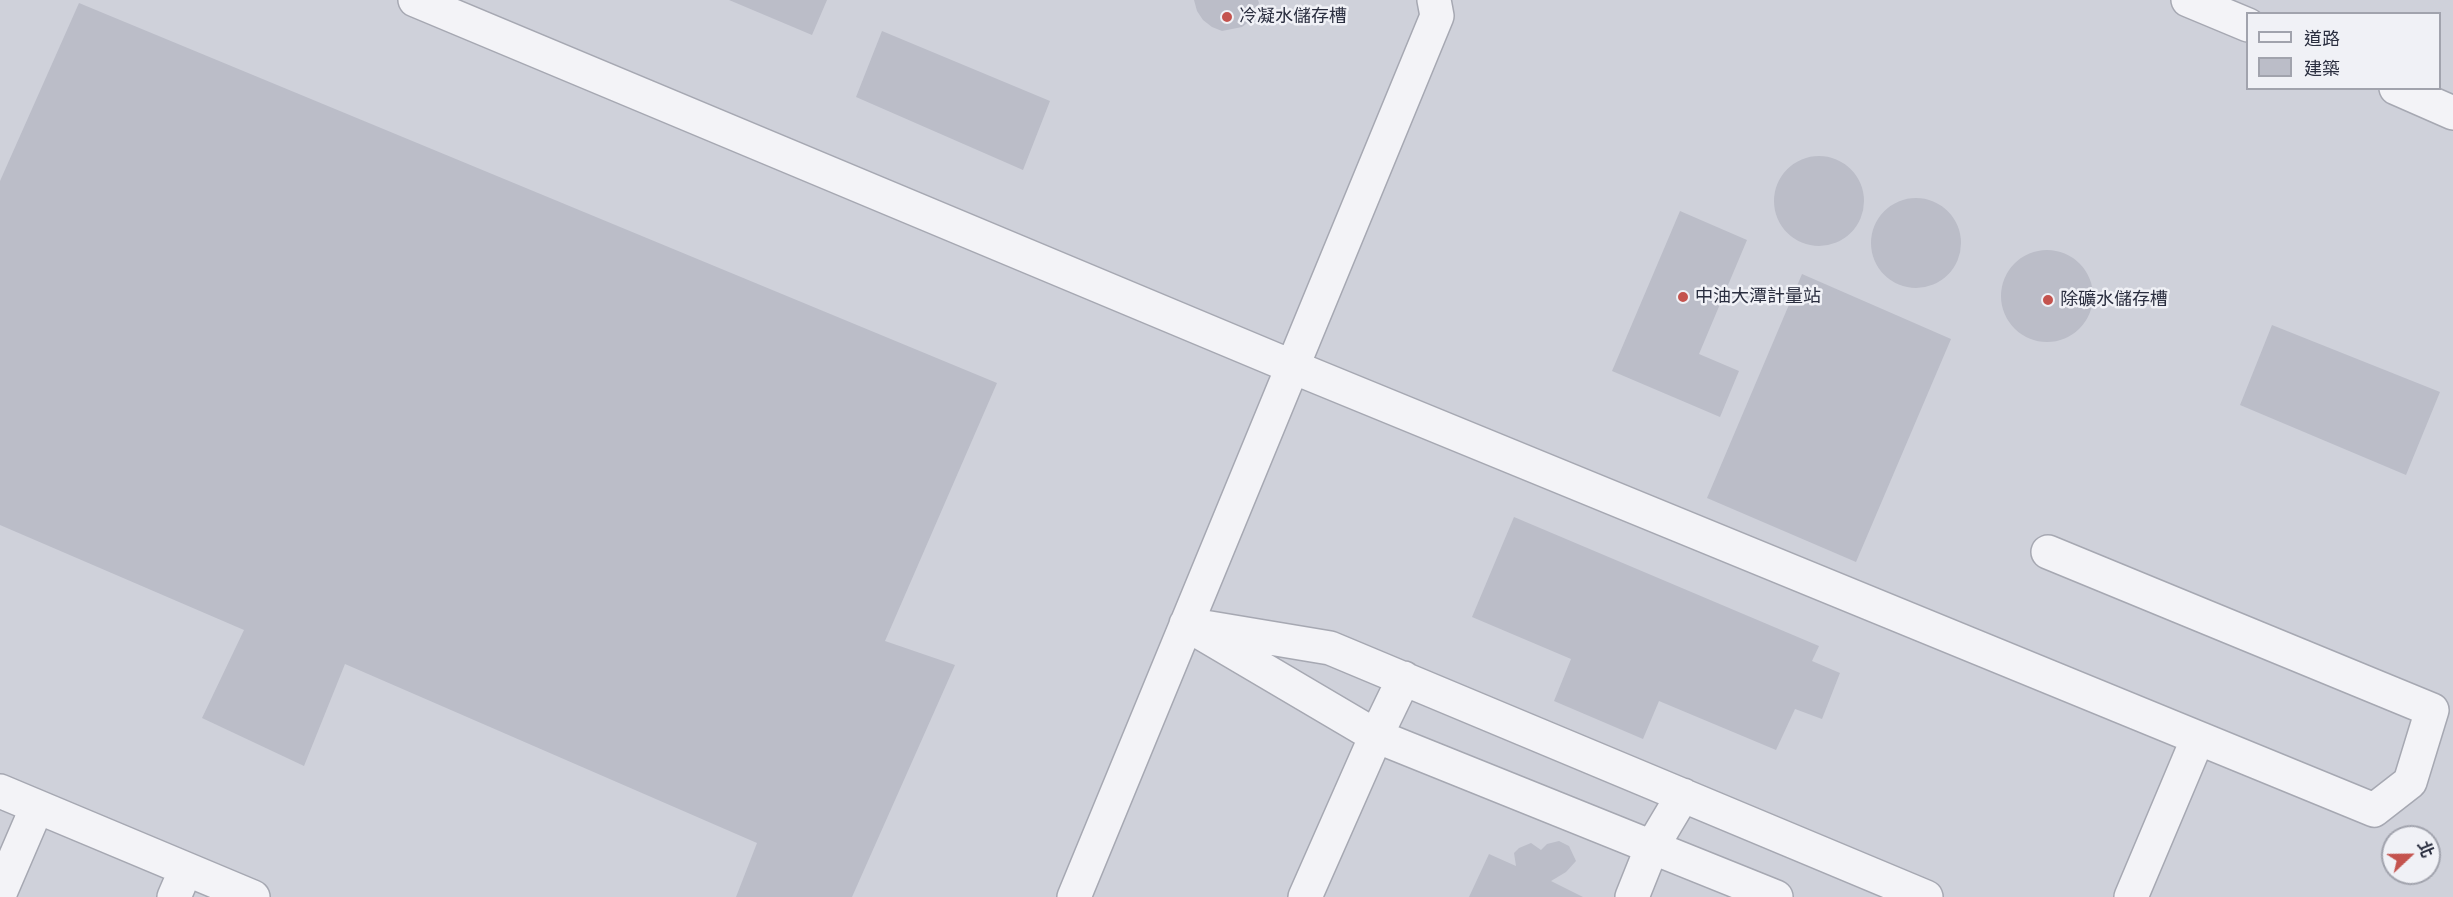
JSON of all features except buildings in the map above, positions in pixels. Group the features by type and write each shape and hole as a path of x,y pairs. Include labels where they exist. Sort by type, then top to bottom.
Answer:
{"street":[{"path":"415,0 1293,367 2374,810 2410,782 2443,714 2048,552"},
{"path":"1074,897 1437,16 1434,0"},
{"path":"2188,0 2246,25"},
{"path":"2401,90 2453,113"},
{"path":"1186,624 1330,648 1926,897"},
{"path":"1186,624 1376,735 1776,897"},
{"path":"1305,897 1376,735 1404,678"},
{"path":"2131,897 2198,738"},
{"path":"0,791 37,807 180,883 253,897"},
{"path":"1632,897 1652,847 1683,795"},
{"path":"0,893 37,807"}],"shaded area":[{"path":"0,0 2453,0 2453,897 0,897"}],"place":[{"name":"冷凝水儲存槽","path":"1227,17"},
{"name":"中油大潭計量站","path":"1683,297"},
{"name":"除礦水儲存槽","path":"2048,300"}]}
